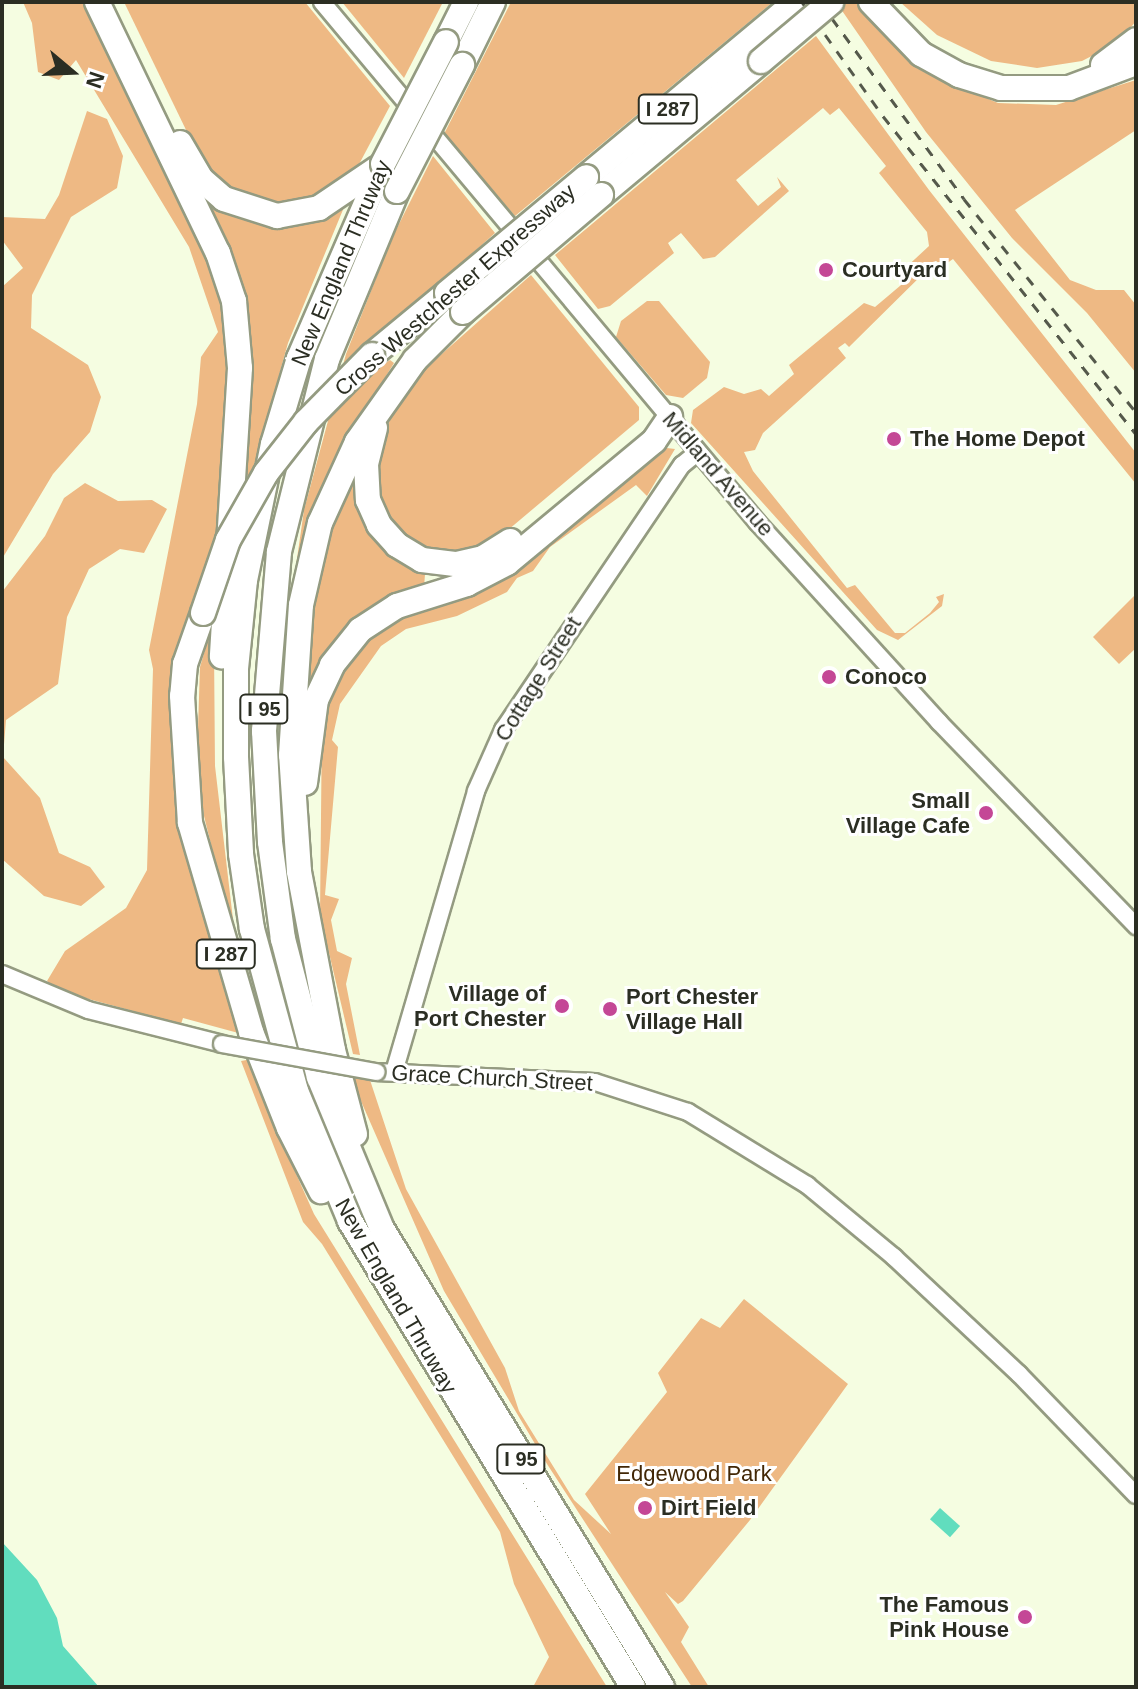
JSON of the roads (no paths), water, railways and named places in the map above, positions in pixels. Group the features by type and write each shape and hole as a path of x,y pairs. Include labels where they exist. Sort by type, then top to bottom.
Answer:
{"highway":[{"path":"97,2 218,253 235,309 240,368 221,686 237,804"},
{"path":"113,2 185,154 224,199 262,214 306,213 344,195 383,164"},
{"name":"New England Thruway","path":"466,2 383,164 313,318 262,489 236,669 237,804 252,929 283,1051 330,1177 375,1268 633,1687"},
{"name":"New England Thruway","path":"493,2 397,191 327,359 301,450 278,562 264,708 270,842 292,980 319,1077 382,1229 662,1687"},
{"name":"Cross Westchester Expressway","path":"755,51 796,2"},
{"name":"Cross Westchester Expressway","path":"375,1268 316,1183 289,1128 236,988 199,861 184,780 181,719 185,664 228,540 266,473 306,422 372,355 455,302 755,51 831,2"},
{"path":"871,2 921,54 959,75 1001,88 1069,88 1136,63"},
{"path":"886,2 916,34 945,54 1011,76 1046,78 1090,70 1136,40"},
{"name":"Cross Westchester Expressway","path":"382,1229 333,1050 299,871 291,755 304,583 335,485 376,411 455,302"},
{"path":"376,411 365,476 372,512 387,536 409,554 445,564 496,551 651,425 670,417"},
{"path":"299,871 312,715 339,654 384,612 482,578 523,551 654,441 670,417"}],"street":[{"name":"Midland Avenue","path":"322,2 697,453 939,722 1136,926"},
{"name":"Cottage Street","path":"394,1072 493,750 528,686 682,465 697,453"},
{"name":"Grace Church Street","path":"2,974 78,1007 222,1044 376,1072 595,1082 688,1112 807,1185 900,1262 1136,1495"}],"water":[{"path":"940,1508 960,1526 950,1537 930,1519"},
{"path":"2,1542 37,1580 57,1618 63,1646 99,1687 2,1687"}],"railway":[{"path":"802,2 883,116 1136,434"},
{"path":"820,2 964,199 1136,412"}],"place":[{"name":"Courtyard","path":"826,270"},
{"name":"The Home Depot","path":"894,439"},
{"name":"Conoco","path":"829,677"},
{"name":"Small Village Cafe","path":"986,813"},
{"name":"Village of Port Chester","path":"562,1006"},
{"name":"Port Chester Village Hall","path":"610,1009"},
{"name":"Dirt Field","path":"645,1508"},
{"name":"The Famous Pink House","path":"1025,1617"}],"park label":[{"name":"Edgewood Park","path":"694,1474"}]}
